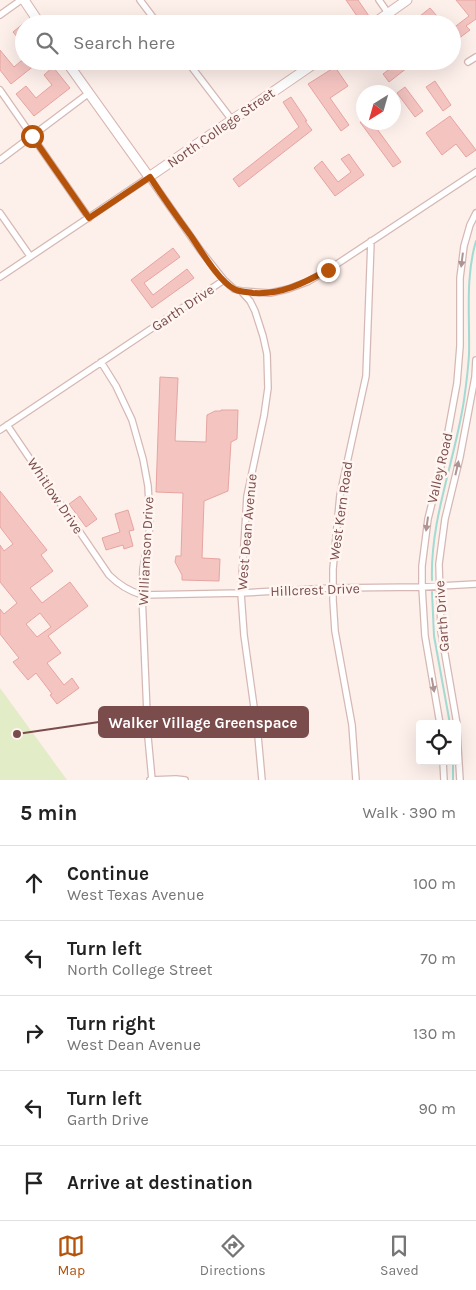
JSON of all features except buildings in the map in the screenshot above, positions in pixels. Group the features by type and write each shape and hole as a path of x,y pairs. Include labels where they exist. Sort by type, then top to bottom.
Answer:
{"street":[{"path":"0,15 22,0 33,15"},
{"path":"140,0 151,15"},
{"path":"379,0 388,13"},
{"path":"385,15 407,0"},
{"path":"468,62 476,57"},
{"path":"72,70 201,251 224,280"},
{"path":"194,70 232,120"},
{"name":"North College Street","path":"0,276 150,177 305,70"},
{"path":"0,90 89,218"},
{"path":"0,160 89,93"},
{"name":"Garth Drive","path":"0,430 224,280 234,289 241,291 270,293 288,290 307,282 476,172"},
{"path":"0,213 30,256"},
{"name":"Valley Road","path":"439,720 425,636 422,566 428,519 444,454 457,383 460,346 460,278 464,246 470,225 476,213"},
{"name":"West Kern Road","path":"356,780 352,725 335,631 332,588 340,495 366,376 372,241"},
{"name":"West Dean Avenue","path":"241,291 250,301 263,336 267,354 268,388 261,435 247,496 241,593 244,635 262,780"},
{"name":"Garth Drive","path":"456,720 441,631 439,564 446,519 475,377 476,360"},
{"name":"Williamson Drive","path":"101,362 116,386 132,420 148,486 150,520 143,569 142,595 151,780"},
{"name":"Whitlow Drive","path":"7,425 104,567"},
{"name":"Hillcrest Drive","path":"104,567 109,575 130,592 142,595 476,584"},
{"path":"443,765 444,780"},
{"path":"459,765 460,780"},
{"path":"151,780 184,780"}],"green space":[{"path":"0,688 67,780 0,780"}],"waterway":[{"path":"432,580 432,557 435,535 460,423 465,389 469,355 470,269 476,241"},
{"path":"432,592 434,636 449,720"},
{"path":"453,765 453,780"}],"place":[{"name":"Walker Village Greenspace","path":"17,734"}],"route":[{"path":"32,136 89,218 150,177 201,251 220,276 234,289 257,293 288,290 328,270"}]}
